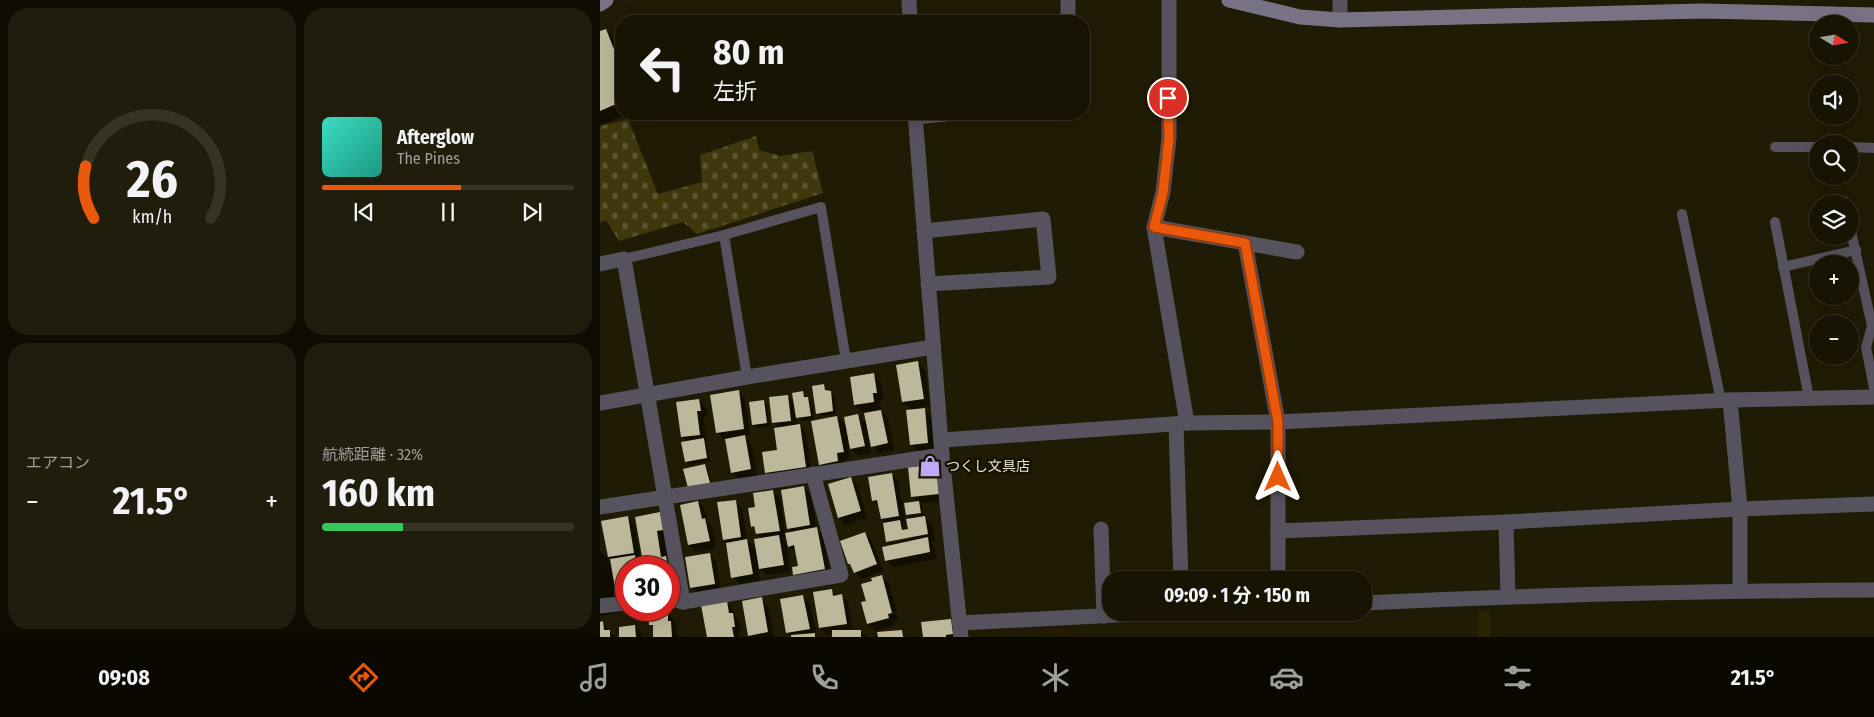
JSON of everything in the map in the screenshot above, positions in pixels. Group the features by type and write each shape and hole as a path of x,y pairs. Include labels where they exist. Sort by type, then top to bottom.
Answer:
{"street":[{"path":"600,4 606,0"},
{"path":"909,0 910,15"},
{"path":"1068,0 1068,15"},
{"path":"1169,0 1169,138 1163,192 1154,227 1182,423 1181,571"},
{"path":"1229,0 1300,17 1340,20 1701,6 1874,15"},
{"path":"1340,0 1340,20"},
{"path":"915,120 933,347 961,630 1102,616"},
{"path":"924,231 1043,219 1049,277 928,284"},
{"path":"1154,227 1297,252"},
{"path":"1245,243 1278,422 1278,571"},
{"path":"600,264 624,259 665,497 671,556"},
{"path":"600,403 933,347"},
{"path":"600,507 813,474 942,447 1182,423 1278,422 1726,401 1874,397"},
{"path":"1726,401 1740,509 1740,590"},
{"path":"680,599 841,574 813,474"},
{"path":"1278,531 1874,504"},
{"path":"1506,522 1508,596"},
{"path":"1101,529 1102,571"},
{"path":"1372,603 1508,596 1740,590 1874,590"},
{"path":"600,606 615,604"}],"lane":[{"path":"1775,147 1809,147"},
{"path":"1859,147 1874,148"},
{"path":"624,259 724,235 820,207 846,362"},
{"path":"1682,214 1726,401"},
{"path":"1775,222 1809,398"},
{"path":"724,235 747,377"},
{"path":"1855,245 1872,326 1866,347 1874,388"},
{"path":"1783,267 1856,250"}],"shaded area":[{"path":"1478,612 1490,612 1491,637 1478,637"}],"green space":[{"path":"628,120 658,194 702,182 700,155 756,136 759,150 780,156 812,151 823,193 697,234 683,222 619,241 606,220 600,223 600,126"}],"building":[{"path":"606,29 615,52 615,105 600,111 600,31"},
{"path":"918,361 924,399 902,402 896,365"},
{"path":"874,373 877,393 873,393 874,402 854,405 850,377"},
{"path":"824,384 825,390 831,391 833,411 816,414 812,386"},
{"path":"739,390 744,429 716,433 710,395"},
{"path":"803,391 804,397 808,397 811,416 796,418 792,393"},
{"path":"788,395 791,421 772,423 769,397"},
{"path":"699,399 701,411 697,411 700,435 681,437 676,402"},
{"path":"764,400 767,423 752,425 749,402"},
{"path":"925,408 928,443 910,445 906,410"},
{"path":"881,410 888,443 871,447 864,413"},
{"path":"858,414 865,446 850,449 844,417"},
{"path":"837,416 844,452 837,453 838,461 819,465 811,421"},
{"path":"800,424 806,467 765,473 762,452 777,450 774,428"},
{"path":"745,435 751,469 731,473 725,439"},
{"path":"704,438 707,458 685,462 681,442"},
{"path":"705,464 710,483 688,488 683,469"},
{"path":"937,465 939,494 911,497 908,467"},
{"path":"892,473 899,516 881,519 877,500 872,501 868,477"},
{"path":"851,477 861,511 838,518 828,484"},
{"path":"804,486 810,525 787,529 781,490"},
{"path":"773,490 780,531 756,534 754,526 751,527 748,508 755,507 753,493"},
{"path":"736,500 741,537 723,540 717,502"},
{"path":"698,501 702,519 705,518 710,541 688,545 680,505"},
{"path":"919,501 921,513 906,515 904,503"},
{"path":"660,512 663,530 657,531 661,556 642,556 635,517"},
{"path":"628,516 634,553 608,557 601,521"},
{"path":"925,516 928,534 886,542 883,523 900,520 902,530 908,529 906,519"},
{"path":"817,527 825,569 793,575 792,567 798,566 794,545 788,547 785,533"},
{"path":"865,532 877,564 854,573 850,564 848,564 840,541"},
{"path":"779,535 784,565 759,569 754,539"},
{"path":"928,537 930,552 885,561 882,547"},
{"path":"747,539 753,574 731,578 726,543"},
{"path":"710,553 715,584 690,588 685,557"},
{"path":"615,558 615,588 610,559"},
{"path":"882,575 892,613 888,614 889,618 867,624 861,602 866,601 861,584 872,581 871,578"},
{"path":"832,589 833,596 842,594 847,624 819,628 813,592"},
{"path":"803,595 810,629 786,633 780,599"},
{"path":"762,597 768,632 748,636 742,601"},
{"path":"727,601 729,613 733,613 735,627 732,627 734,637 707,637 701,605"},
{"path":"951,619 953,634 946,635 946,637 923,637 921,622"},
{"path":"603,621 604,630 610,630 610,637 600,637 600,622"},
{"path":"649,621 671,621 672,637 653,637 653,625 649,625"},
{"path":"635,625 636,637 619,637 619,627"},
{"path":"832,630 861,630 861,637 832,637"},
{"path":"902,630 903,637 878,637 877,632"},
{"path":"815,633 815,637 791,637 791,635"}],"place":[{"name":"つくし文具店","path":"930,466"}],"route":[{"path":"1168,98 1169,138 1163,192 1154,227 1245,243 1278,422 1278,477"}]}
